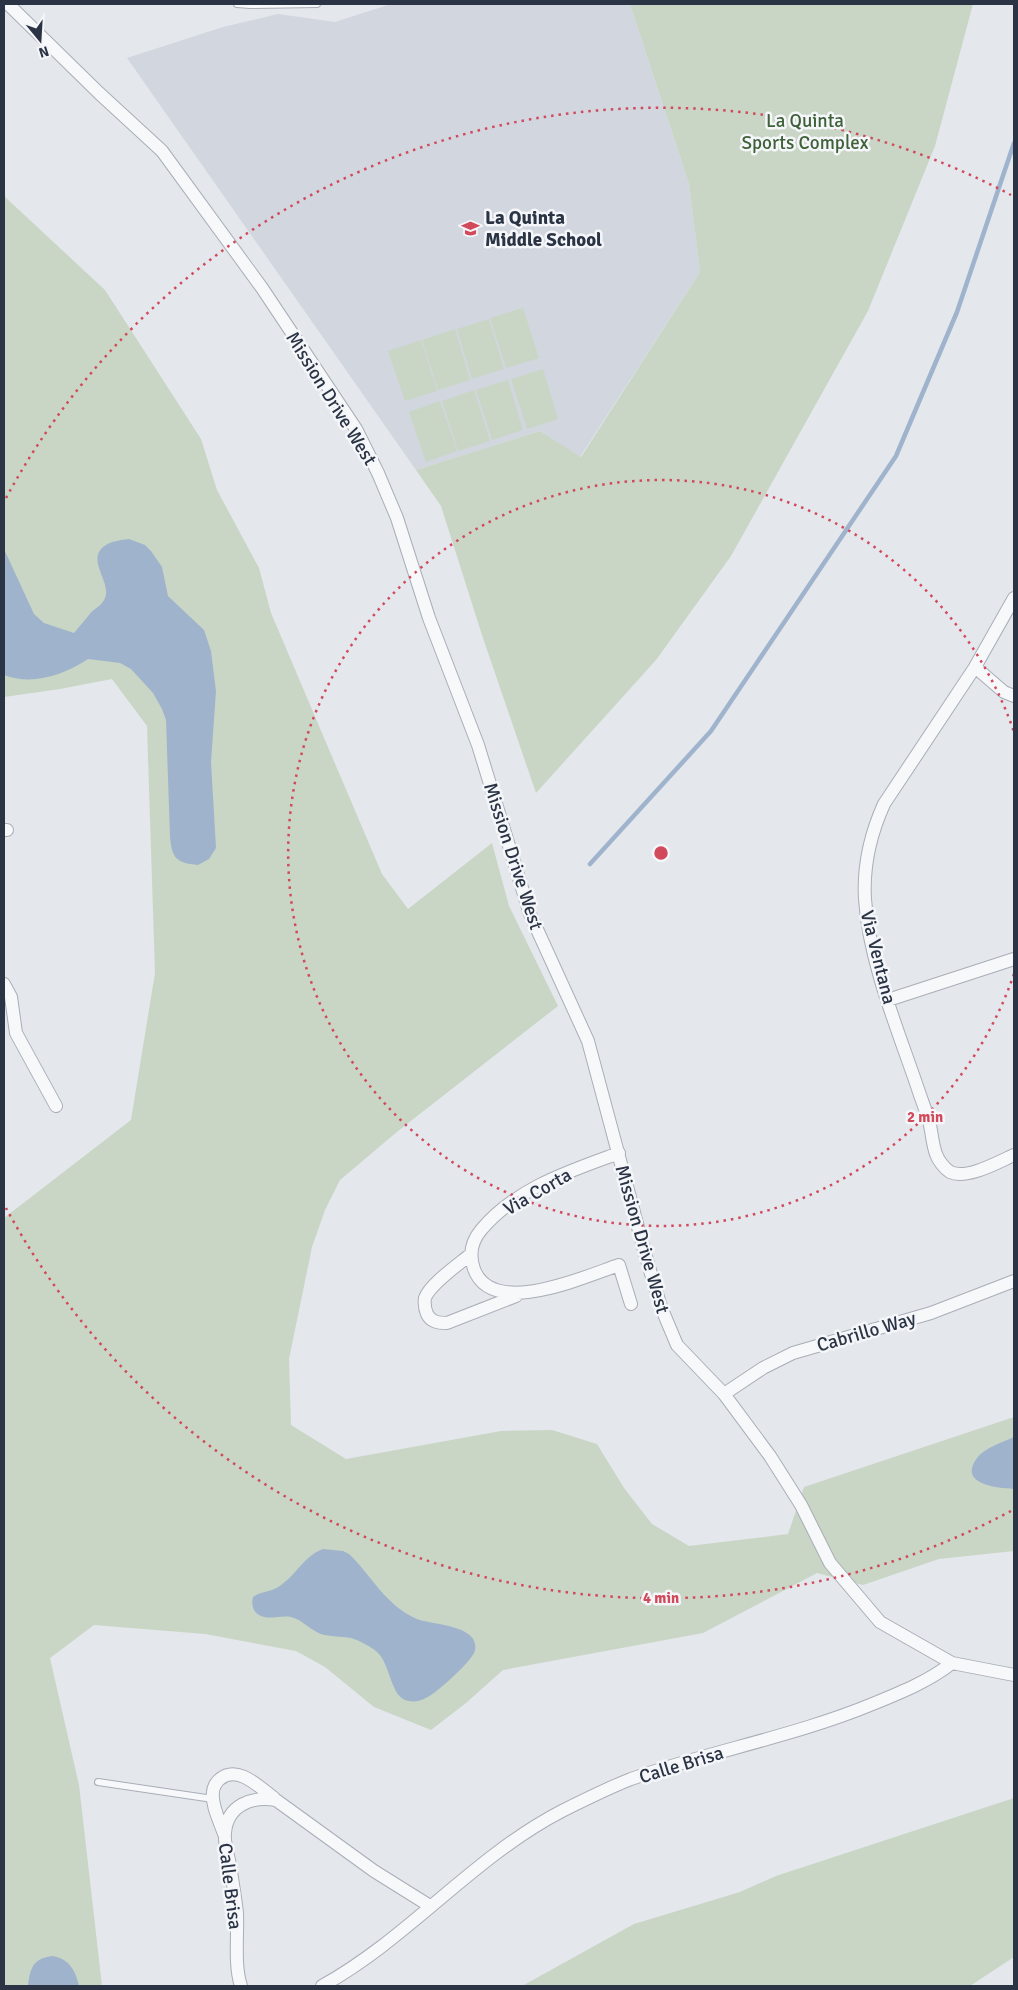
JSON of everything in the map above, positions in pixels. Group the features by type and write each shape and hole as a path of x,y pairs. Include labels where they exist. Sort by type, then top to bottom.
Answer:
{"street":[{"name":"Mission Drive West","path":"8,4 99,93 162,150 262,288 360,438 378,473 398,518 429,618 478,745 530,914 588,1041 646,1257 661,1306 677,1345 724,1394 770,1456 801,1505 830,1563 880,1622 952,1663 1014,1675"},
{"name":"Via Ventana","path":"1014,598 975,667 884,804 874,827 865,879 867,922 888,1000 929,1121 936,1155 945,1168 951,1172 974,1172 1014,1155"},
{"path":"975,667 1004,692 1014,696"},
{"path":"888,1000 1014,959"},
{"path":"4,984 11,997 16,1033 56,1106"},
{"name":"Via Corta","path":"470,1254 480,1231 492,1218 518,1198 555,1176 619,1153"},
{"path":"526,1292 447,1323 438,1323 431,1320 424,1306 426,1298 434,1286 470,1254 476,1274 489,1288 502,1293 546,1289 620,1265 631,1304"},
{"name":"Cabrillo Way","path":"724,1394 763,1368 793,1353 931,1313 1014,1281"},
{"name":"Calle Brisa","path":"322,1986 350,1970 388,1943 430,1906 506,1847 561,1812 621,1784 828,1722 936,1675 952,1663"},
{"path":"224,1834 213,1799 213,1791 221,1778 230,1774 239,1774 249,1779 374,1872 430,1906"},
{"name":"Calle Brisa","path":"241,1986 238,1977 238,1933 235,1894 224,1834 229,1819 237,1808 243,1804 262,1798 276,1800"}],"lane":[{"path":"237,4 317,4"},
{"path":"98,1782 213,1799"}],"shaded area":[{"name":"La Quinta Middle School","path":"391,4 630,4 689,184 700,272 580,457 540,431 416,470 127,58 223,27 278,14 335,22"}],"green space":[{"name":"La Quinta Sports Complex","path":"630,4 973,4 935,146 868,311 731,556 656,660 536,793 482,635 441,506 416,470 540,431 581,457 700,272 689,184"},
{"path":"4,196 105,290 201,439 217,490 259,568 271,613 382,874 408,909 492,843 509,906 558,1006 398,1131 340,1180 325,1210 312,1247 289,1359 291,1425 346,1459 501,1431 552,1430 597,1444 624,1488 652,1524 689,1546 788,1534 804,1487 1014,1417 1014,1551 939,1559 863,1585 817,1573 703,1633 503,1670 466,1703 431,1730 374,1707 325,1667 296,1651 205,1634 94,1625 50,1658 79,1785 102,1986 4,1986 4,1218 131,1120 155,973 147,726 112,679 4,697"},
{"path":"523,308 539,358 506,368 490,318"},
{"path":"489,319 504,369 472,379 457,329"},
{"path":"455,329 470,380 438,390 422,340"},
{"path":"421,340 437,391 405,401 388,351"},
{"path":"543,369 558,419 527,429 511,379"},
{"path":"508,380 523,430 492,440 476,390"},
{"path":"474,390 490,441 458,451 442,401"},
{"path":"440,401 457,451 426,462 409,412"},
{"path":"1014,1798 1014,1957 970,1986 522,1986 634,1924 740,1892 776,1876"}],"water":[{"path":"129,539 145,545 151,551 162,567 168,596 204,630 211,651 216,691 211,762 216,848 209,859 198,865 180,861 172,850 166,720 153,693 131,669 120,663 88,659 69,670 48,677 26,679 4,675 4,549 34,614 44,623 74,633 105,598 106,588 97,558 99,552 109,543"},
{"path":"1014,1437 1014,1489 990,1486 976,1479 972,1474 972,1467 980,1454"},
{"path":"323,1549 343,1551 349,1554 380,1590 406,1613 417,1619 454,1627 470,1635 475,1642 474,1654 462,1668 433,1694 419,1701 409,1701 403,1699 394,1688 382,1657 368,1646 351,1638 321,1634 291,1617 268,1618 254,1611 253,1597 278,1587 287,1581 311,1556"},
{"path":"53,1956 71,1966 79,1986 28,1986 34,1965 41,1959"}],"waterway":[{"path":"590,864 711,731 896,456 957,312 1014,143"}],"place":[{"name":"La Quinta Middle School","path":"471,228"}]}
